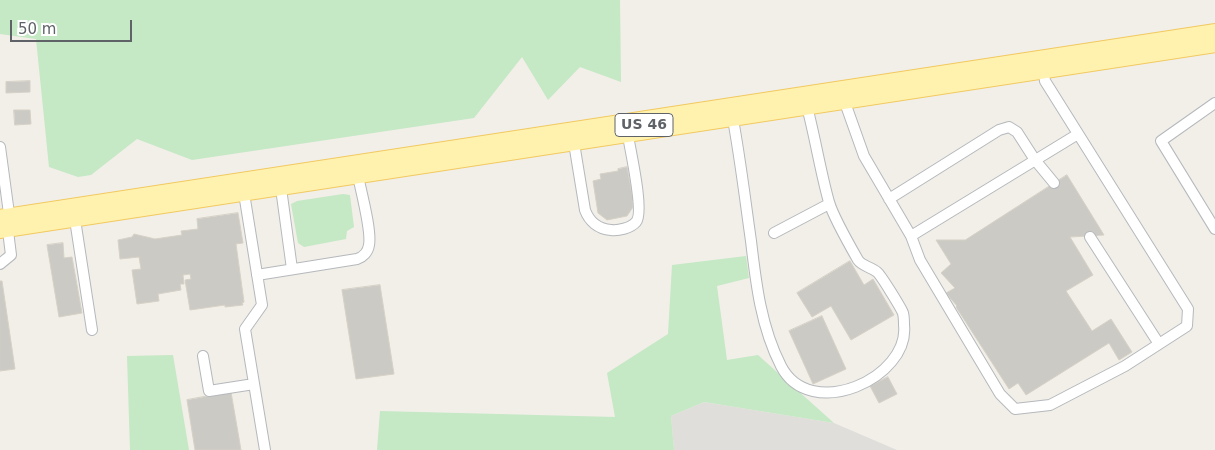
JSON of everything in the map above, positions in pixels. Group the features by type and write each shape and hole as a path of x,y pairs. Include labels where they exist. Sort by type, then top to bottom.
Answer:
{"main road":[{"name":"US 46","path":"6,223 1215,39"}],"lane":[{"path":"843,96 864,156 911,236 920,260 1000,394 1015,409 1050,405 1125,366 1187,326 1188,309 1045,81 1043,65"},
{"path":"732,113 758,298 769,338 782,368 799,386 815,392 831,393 847,390 874,376 891,362 902,344 905,328 902,312 883,280 878,273 860,262 829,204 806,102"},
{"path":"1215,103 1161,141 1215,229"},
{"path":"572,136 588,219 602,228 616,230 633,225 639,217 639,200 626,128"},
{"path":"889,199 1005,128 1015,129 1035,160 1054,183"},
{"path":"911,236 1078,134"},
{"path":"0,147 6,223 11,255 0,264"},
{"path":"257,275 357,259 367,251 370,244 369,232 356,170"},
{"path":"280,181 292,270"},
{"path":"243,186 262,305 245,329 265,450"},
{"path":"774,233 829,204"},
{"path":"74,212 92,330"},
{"path":"1090,237 1160,344"},
{"path":"203,356 209,391 254,384"}],"shaded area":[{"path":"704,402 834,423 897,450 674,450 671,416"}],"green space":[{"path":"0,0 620,0 621,82 580,67 548,100 522,57 474,118 192,160 137,139 91,175 78,177 49,167 36,39 0,34"},
{"path":"343,194 350,195 354,227 347,231 346,239 304,247 298,243 291,204 297,201"},
{"path":"746,256 749,278 717,286 727,360 758,355 834,423 704,402 671,416 674,450 377,450 380,411 615,417 607,373 668,334 672,265"},
{"path":"173,355 189,450 130,450 127,356"}],"building":[{"path":"30,81 30,92 6,93 6,82"},
{"path":"14,110 30,110 31,124 15,125"},
{"path":"627,167 633,207 627,216 607,220 598,213 593,181 601,179 600,174 618,171 618,169"},
{"path":"1067,175 1104,235 1070,237 1093,275 1066,291 1092,331 1111,319 1132,352 1119,360 1109,343 1026,395 1018,383 1009,389 957,306 946,293 955,288 941,273 951,264 936,240 965,240"},
{"path":"238,213 243,243 236,244 243,305 225,307 225,305 190,310 185,280 191,279 190,274 183,275 184,284 180,284 181,290 158,294 159,301 137,304 132,270 141,269 139,257 120,259 118,240 132,237 134,234 155,239 182,235 181,231 198,229 197,219"},
{"path":"63,243 64,258 72,257 82,313 59,317 47,245"},
{"path":"850,261 864,285 873,279 894,315 851,340 831,306 812,317 797,293"},
{"path":"0,281 2,281 15,369 0,371"},
{"path":"380,285 394,374 356,379 342,290"},
{"path":"822,316 846,369 813,384 789,331"},
{"path":"888,377 897,394 879,403 870,386"},
{"path":"231,392 241,450 195,450 187,400"}]}
